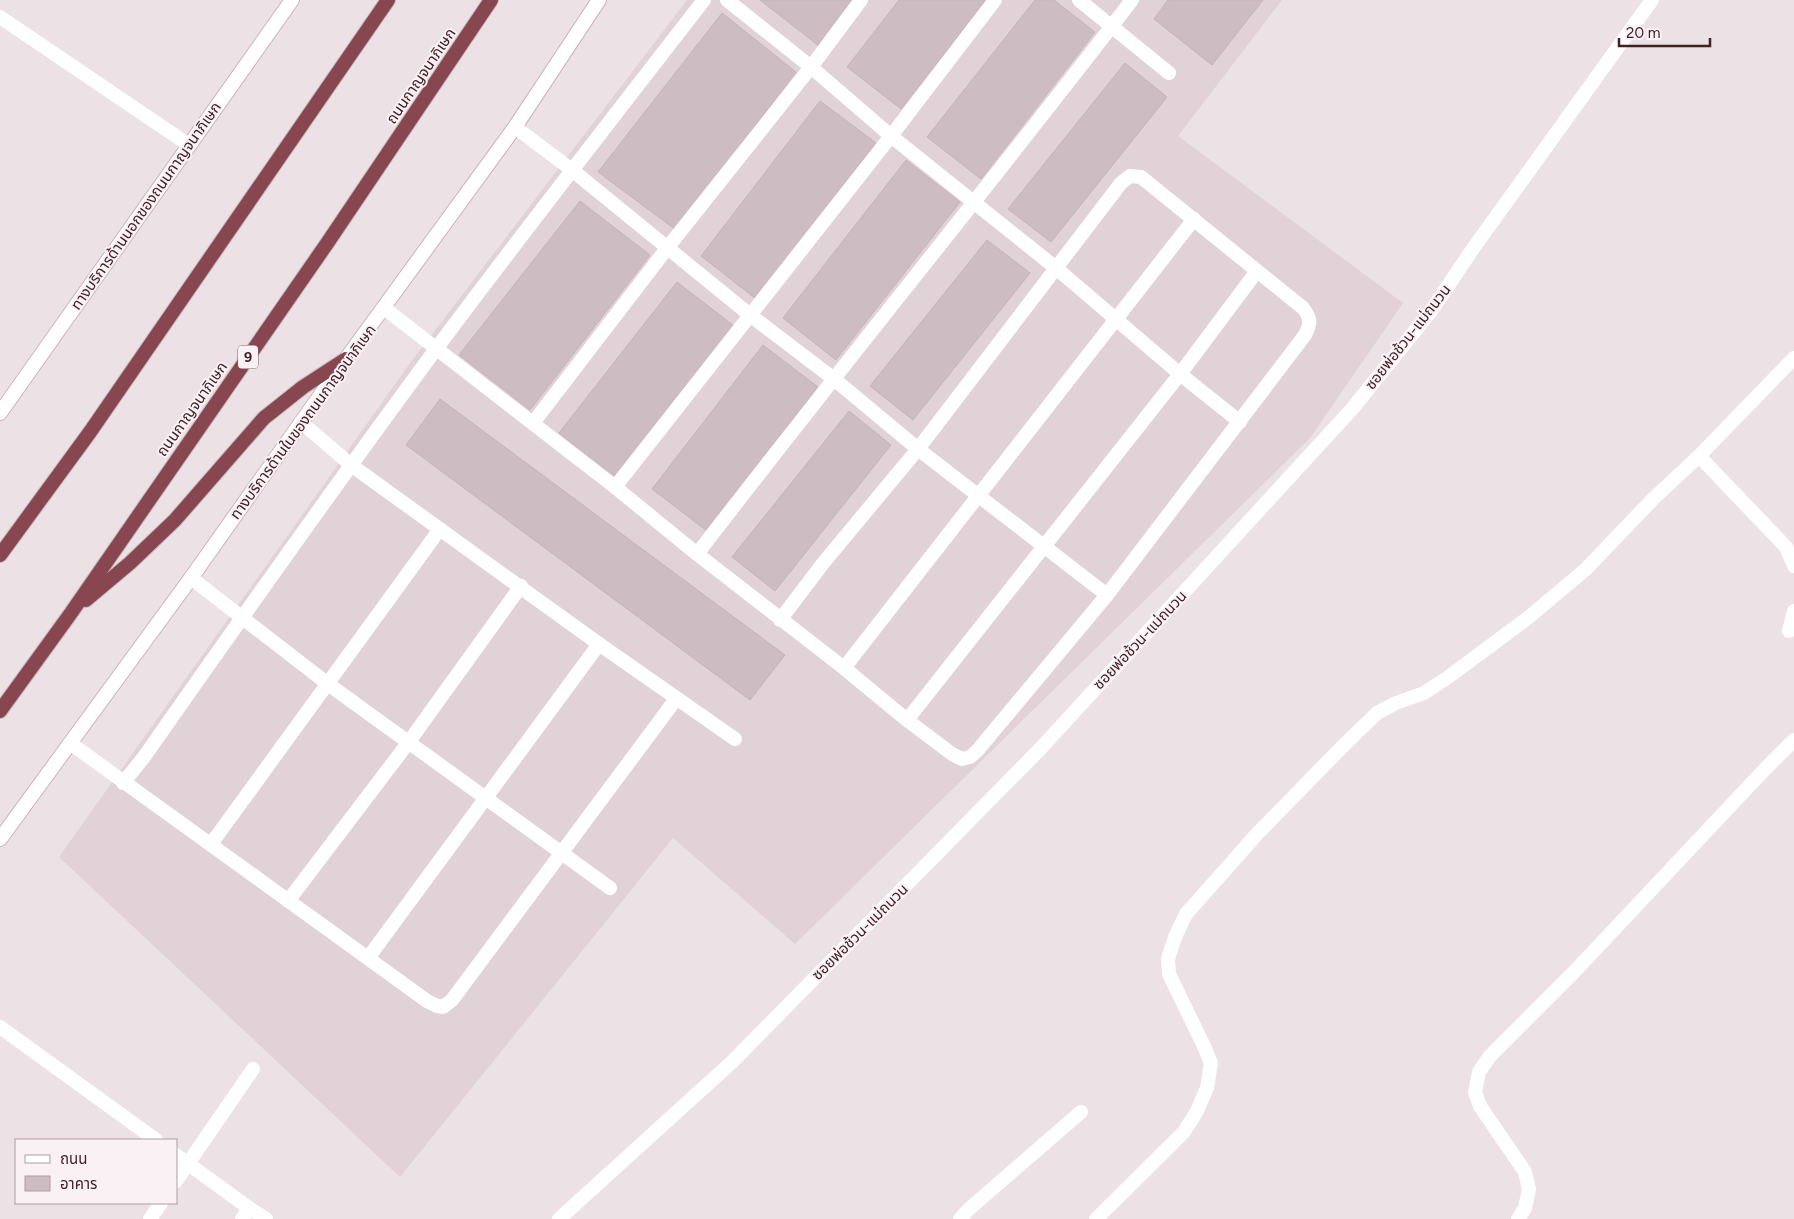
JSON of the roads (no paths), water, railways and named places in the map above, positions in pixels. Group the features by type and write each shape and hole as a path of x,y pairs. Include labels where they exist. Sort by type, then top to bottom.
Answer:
{"highway":[{"path":"0,555 90,432 388,0"},
{"name":"ถนนกาญจนาภิเษก","path":"0,710 71,613 328,242 492,0"},
{"path":"71,613 130,563 175,520 264,418 302,387 346,359"}],"street":[{"name":"ทางบริการด้านนอกของถนนกาญจนาภิเษก","path":"1,409 292,0"},
{"name":"ทางบริการด้านในของถนนกาญจนาภิเษก","path":"0,839 191,578 346,359 515,127 599,0"},
{"path":"124,783 437,348 704,0"},
{"path":"727,0 811,67 891,136 1056,268 1180,374 1240,422"},
{"path":"533,422 668,247 811,67 861,0"},
{"path":"615,487 891,136 995,0"},
{"path":"1079,0 1169,73"},
{"path":"697,554 1132,0"},
{"name":"ซอยพ่อช้วน-แม่ถนวน","path":"559,1219 732,1062 1041,748 1352,409 1431,311 1472,250 1652,0"},
{"path":"0,17 189,145"},
{"path":"515,127 572,170 750,315 834,379 977,496 1107,595"},
{"path":"384,308 533,422 780,620 844,668 907,720 952,754 962,759 970,757 977,751 1107,595 1305,334 1310,324 1309,316 1303,308 1141,177 1130,176 1121,183 918,449 824,562 780,620"},
{"path":"844,668 1194,219"},
{"path":"907,720 1180,374 1257,271"},
{"path":"1096,1219 1183,1133 1196,1113 1206,1088 1210,1063 1204,1044 1169,974 1168,959 1175,937 1186,914 1257,834 1344,744 1377,713 1396,703 1424,693 1529,617 1586,569 1794,358"},
{"path":"301,422 351,465 599,644 735,739"},
{"path":"1699,456 1786,547 1794,566"},
{"path":"211,844 440,529"},
{"path":"191,578 328,684 610,888"},
{"path":"288,901 408,743 521,586"},
{"path":"1789,631 1794,611"},
{"path":"368,958 599,644"},
{"path":"70,743 427,1001 437,1006 444,1006 452,1000 676,698"},
{"path":"1518,1219 1525,1208 1529,1189 1525,1172 1480,1106 1475,1092 1479,1072 1490,1056 1574,972 1764,769 1794,740"},
{"path":"0,1027 155,1139"},
{"path":"178,1178 253,1069"},
{"path":"960,1219 969,1209 1081,1112"},
{"path":"178,1156 246,1214 266,1219"},
{"path":"150,1219 161,1204"}]}
